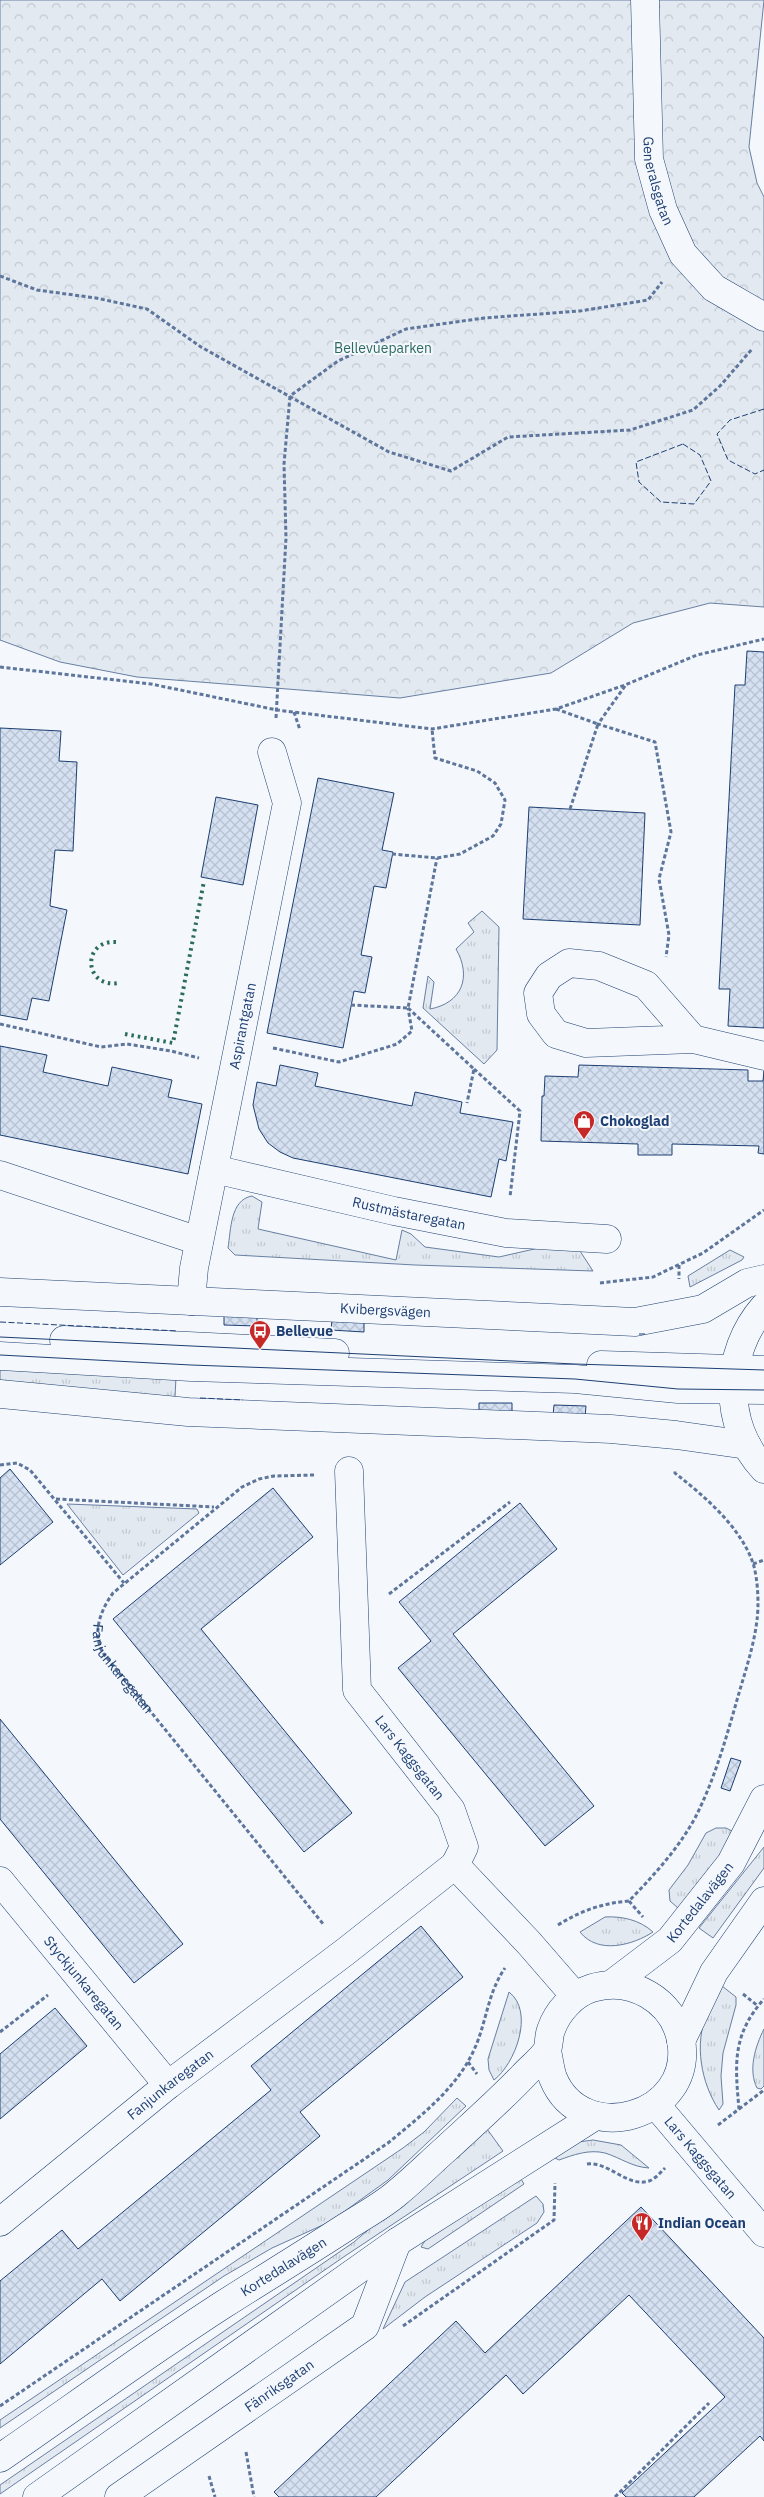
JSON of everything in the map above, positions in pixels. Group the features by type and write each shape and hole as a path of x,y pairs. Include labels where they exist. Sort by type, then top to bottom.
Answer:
{"street":[{"name":"Generalsgatan","path":"644,0 649,159 663,210 683,254 714,288 761,330"},
{"name":"Aspirantgatan","path":"191,1301 199,1241 287,803 272,752"},
{"path":"692,1039 646,985 599,966 569,963 550,976 538,993 541,1014 556,1034 586,1044 692,1039 764,1056"},
{"name":"Rustmästaregatan","path":"214,1169 394,1211 506,1233 607,1239"},
{"path":"0,1175 199,1241"},
{"name":"Kvibergsvägen","path":"0,1292 635,1322 703,1309 748,1283 764,1279"},
{"path":"764,1307 744,1337 733,1378 736,1418 747,1445 764,1469"},
{"path":"0,1337 575,1364 733,1378 764,1390"},
{"path":"0,1356 191,1367 575,1379 678,1389 764,1370"},
{"path":"0,1394 188,1412 611,1429 676,1435 747,1445"},
{"name":"Lars Kaggsgatan","path":"349,1472 357,1690 451,1810 464,1847 455,1865"},
{"name":"Kortedalavägen","path":"612,1984 670,1940 731,1863 764,1799"},
{"path":"455,1865 529,1942 576,1996"},
{"name":"Fanjunkaregatan","path":"0,2222 168,2085 345,1952 455,1865"},
{"name":"Styckjunkaregatan","path":"0,1881 168,2085"},
{"name":"Kortedalavägen","path":"681,2041 714,1972 764,1901"},
{"name":"Kortedalavägen","path":"612,1984 636,1988 657,2000 673,2018 681,2041 680,2065 672,2087 656,2105 637,2115 616,2119 595,2116 570,2102 553,2079 547,2051 550,2032 558,2014 576,1996 591,1988 612,1984"},
{"name":"Kortedalavägen","path":"0,2458 222,2306 396,2194 498,2101 547,2051"},
{"name":"Lars Kaggsgatan","path":"656,2105 764,2233"},
{"path":"37,2497 397,2242 595,2116"},
{"path":"365,2326 397,2242"},
{"name":"Fänriksgatan","path":"119,2497 365,2326"}],"path":[{"path":"277,710 286,538 284,464 290,396 338,361 406,329 484,318 580,311 648,300 683,254"},
{"path":"0,276 37,290 96,298 147,309 201,346 389,452 451,471 508,438 630,430 694,410 720,386 761,330"},
{"path":"0,667 151,684 277,710 432,729 556,709 625,685 697,655 764,639"},
{"path":"570,809 598,724 625,685"},
{"path":"556,709 656,742 671,832 658,879 669,935 666,960 646,985"},
{"path":"392,854 437,858 460,854 493,836 501,824 505,800 495,783 477,771 435,758 432,729"},
{"path":"268,1047 340,1062 396,1044 412,1031 408,1008 437,858"},
{"path":"351,1005 408,1008 520,1111 506,1233"},
{"path":"0,1024 101,1047 127,1044 171,1051 234,1067"},
{"path":"467,1103 474,1069"},
{"path":"678,1265 703,1253 764,1210"},
{"path":"0,1465 10,1462 23,1465 30,1470 124,1583"},
{"name":"Fanjunkaregatan","path":"345,1952 103,1653 98,1644 100,1617 110,1598 124,1583 242,1487 260,1479 349,1472"},
{"path":"56,1500 215,1508"},
{"path":"354,1616 399,1588 510,1502"},
{"path":"753,1564 764,1560"},
{"path":"0,2032 76,1973"},
{"path":"739,2109 735,2065 742,2030 764,1999"},
{"path":"582,2165 591,2164 639,2182 649,2181 691,2145 764,2090"},
{"path":"365,2326 382,2341 554,2220 555,2176"},
{"path":"615,2497 709,2403"},
{"path":"235,2415 244,2441 254,2497"}],"green space":[{"name":"Bellevueparken","path":"0,0 764,0 749,147 757,183 764,197 764,607 710,603 633,623 551,673 400,698 137,677 60,662 0,640"},
{"path":"482,911 499,927 497,1050 484,1064 423,1008 428,976 434,982 430,1009 441,1006 457,995 463,979 463,969 456,949 474,932 468,923"},
{"path":"252,1196 262,1202 258,1229 396,1260 402,1230 411,1234 425,1247 499,1257 543,1247 580,1251 593,1271 415,1265 235,1255 228,1248 233,1217 239,1203"},
{"path":"730,1250 744,1257 742,1260 690,1287 688,1276"},
{"path":"0,1369 176,1377 175,1397 0,1388"},
{"path":"67,1504 197,1509 199,1513 123,1575"},
{"path":"716,1828 726,1828 732,1831 720,1856 678,1908 670,1901 669,1890 688,1865 706,1833"},
{"path":"764,1847 764,1868 713,1938 699,1928"},
{"path":"605,1917 618,1917 630,1920 642,1924 653,1932 626,1944 606,1946 596,1944 580,1932"},
{"path":"722,1986 736,1997 736,2005 723,2053 721,2076 723,2104 719,2110 704,2076 700,2050 703,2025 707,2013"},
{"path":"509,1992 517,2001 521,2012 519,2038 509,2062 494,2080 489,2070 488,2059"},
{"path":"764,2029 764,2086 761,2089 757,2088 754,2081 753,2066 755,2051"},
{"path":"457,2098 466,2106 388,2180 325,2224 272,2248 224,2276 0,2428 0,2420 403,2148 424,2132"},
{"path":"487,2129 503,2151 345,2256 0,2494 0,2485 354,2242"},
{"path":"593,2140 621,2145 649,2168 637,2166 599,2152 581,2153 559,2160 553,2157 571,2143"},
{"path":"518,2174 524,2184 428,2249 421,2247 433,2228"},
{"path":"536,2196 543,2204 544,2212 537,2223 425,2297 383,2329 405,2282"}],"building":[{"path":"747,651 764,652 764,1028 728,1026 730,989 719,989 735,685 745,685"},
{"path":"0,728 61,731 59,761 77,762 73,851 55,850 50,906 67,910 49,1001 32,998 27,1020 0,1015"},
{"path":"318,778 394,793 382,850 393,852 386,888 374,886 361,955 372,957 365,993 354,991 343,1048 267,1033"},
{"path":"216,797 258,805 243,885 201,877"},
{"path":"529,807 645,813 640,925 523,919"},
{"path":"0,1046 47,1055 43,1072 108,1086 112,1067 172,1080 168,1097 202,1104 188,1174 0,1135"},
{"path":"280,1065 318,1073 315,1086 412,1106 415,1092 462,1102 460,1113 513,1122 506,1161 499,1159 491,1197 293,1158 280,1152 268,1143 259,1129 253,1105 257,1082 276,1086"},
{"path":"579,1065 748,1070 748,1081 763,1081 764,1071 764,1154 758,1153 759,1146 672,1144 672,1155 638,1155 638,1144 541,1141 542,1096 544,1096 545,1076 578,1077"},
{"path":"224,1315 257,1315 257,1326 224,1325"},
{"path":"332,1320 364,1321 364,1332 331,1330"},
{"path":"479,1403 512,1403 512,1413 479,1413"},
{"path":"554,1405 586,1406 585,1417 553,1416"},
{"path":"10,1469 53,1522 0,1565 0,1478"},
{"path":"273,1488 313,1537 201,1629 352,1813 304,1852 113,1619"},
{"path":"520,1503 557,1549 453,1634 594,1806 545,1846 398,1668 431,1641 399,1602"},
{"path":"0,1719 183,1944 134,1983 0,1819"},
{"path":"731,1758 741,1761 730,1791 721,1788"},
{"path":"421,1926 463,1977 300,2112 320,2136 120,2301 102,2279 0,2364 0,2281 62,2230 78,2249 271,2090 251,2066"},
{"path":"55,2008 87,2046 0,2119 0,2054"},
{"path":"641,2207 764,2338 764,2441 760,2436 694,2497 626,2497 622,2493 725,2397 629,2295 523,2394 506,2375 376,2497 279,2497 274,2492 456,2321 485,2353"}],"tram line":[{"path":"0,1337 575,1364 764,1370"},
{"path":"0,1355 191,1365 575,1379 678,1389 764,1390"}],"hedge":[{"path":"125,1034 173,1043 204,881"},
{"path":"116,942 105,943 97,948 92,956 91,964 93,972 99,979 107,983 119,983"}],"fence":[{"path":"764,409 730,420 717,434 728,460 755,474 764,470"},
{"path":"683,444 700,455 711,481 694,504 661,502 639,482 636,462 683,444"},
{"path":"0,1322 178,1331"},
{"path":"639,1334 647,1334"},
{"path":"200,1398 243,1400"}],"place":[{"name":"Chokoglad","path":"584,1140"},
{"name":"Bellevue","path":"260,1350"},
{"name":"Indian Ocean","path":"642,2242"}]}
